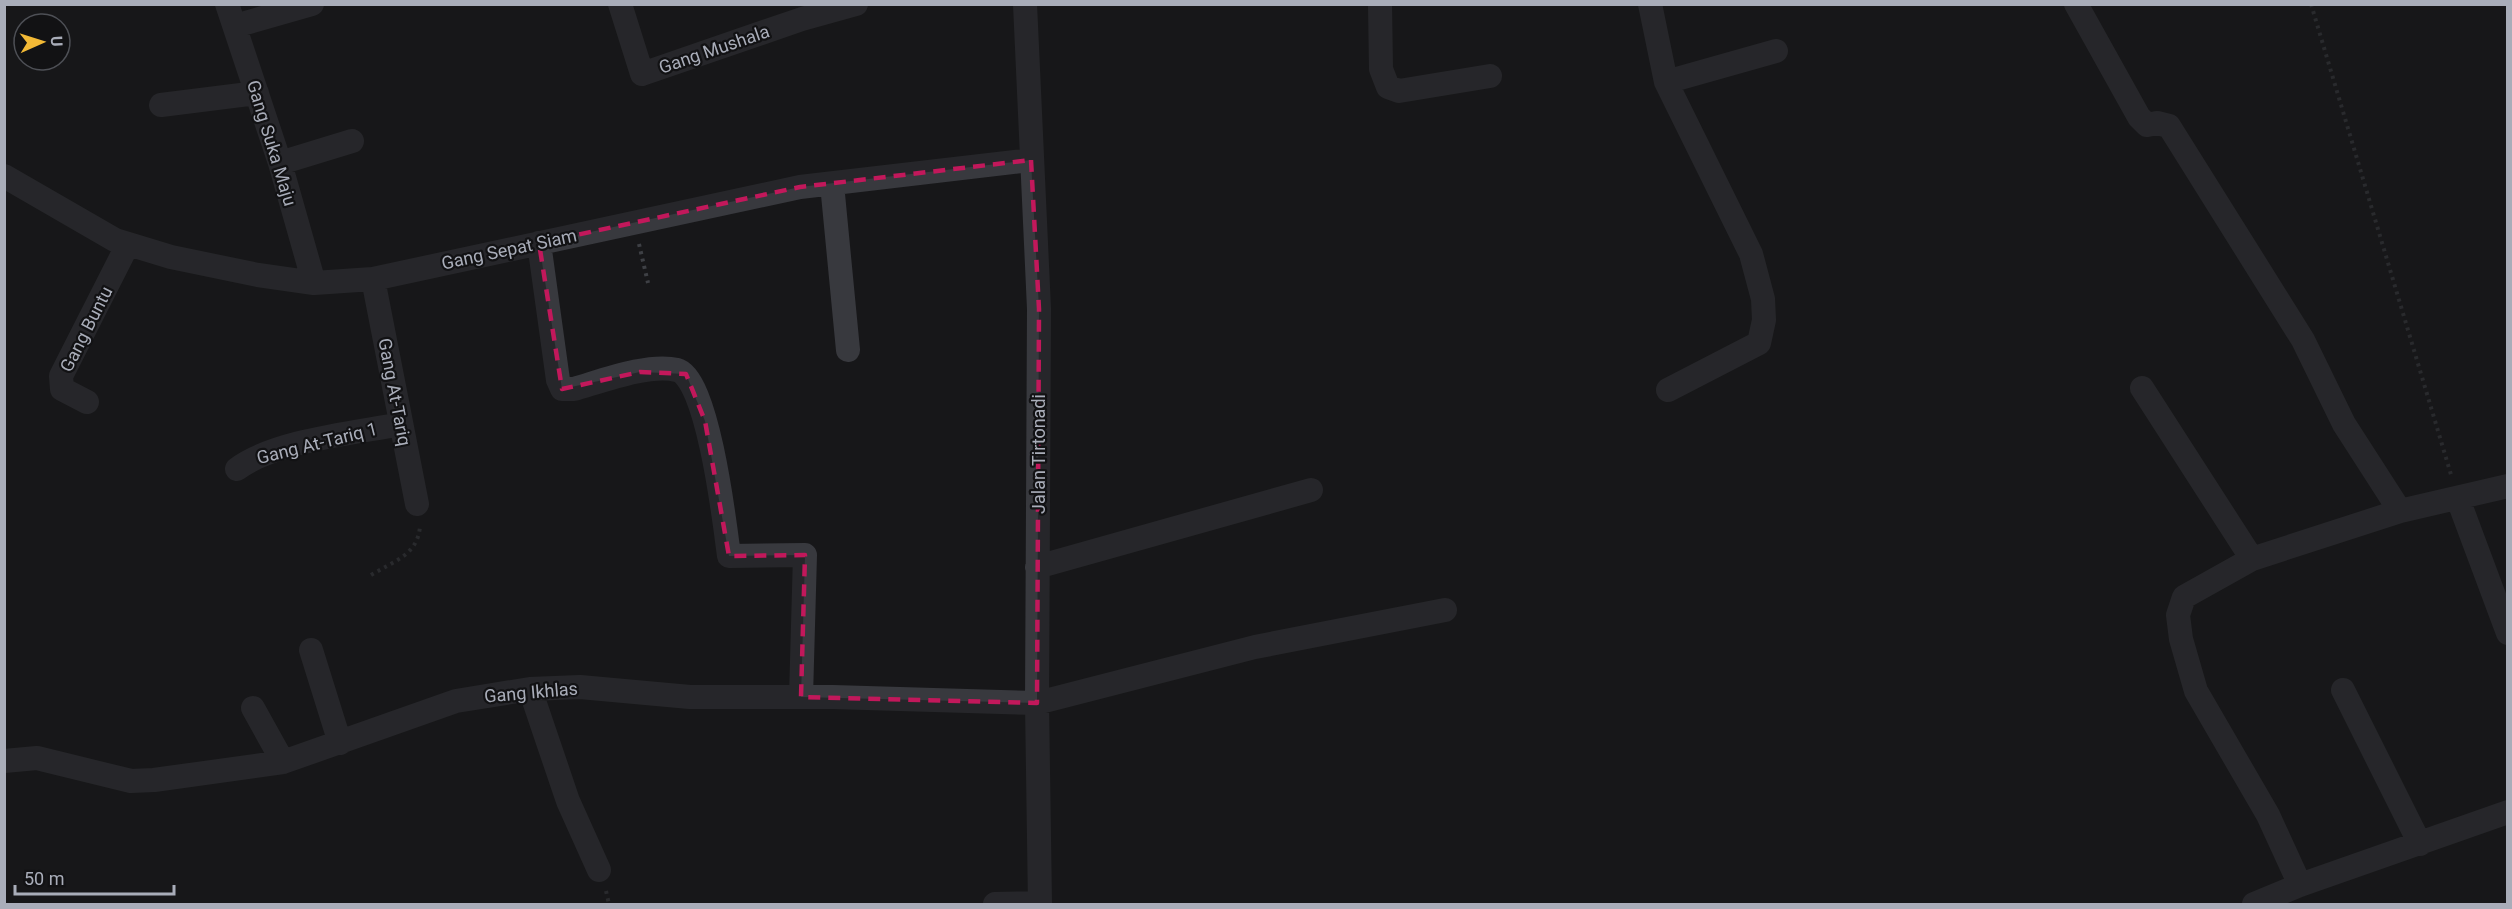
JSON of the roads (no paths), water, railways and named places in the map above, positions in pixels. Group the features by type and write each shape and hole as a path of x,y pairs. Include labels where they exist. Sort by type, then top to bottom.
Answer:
{"street":[{"path":"231,15 312,4"},
{"name":"Gang Mushala","path":"620,4 642,74 802,19 856,4"},
{"name":"Jalan Tirtonadi","path":"1024,4 1039,309 1037,703 1040,904"},
{"path":"1380,4 1381,69 1388,87 1399,91 1490,76"},
{"path":"1650,4 1666,82 1751,254 1763,299 1764,320 1759,343 1668,390"},
{"path":"2076,4 2139,117 2147,125 2157,123 2169,126 2303,340 2344,424 2400,511"},
{"name":"Gang Suka Maju","path":"231,15 280,164 314,283"},
{"path":"1666,82 1776,51"},
{"path":"161,105 257,93"},
{"path":"280,164 352,141"},
{"name":"Gang Sepat Siam","path":"4,176 115,240 171,257 258,275 314,283 373,279 789,190 1031,160"},
{"path":"832,184 848,350"},
{"path":"539,243 558,380 562,389 574,389 640,372 670,370 686,374 695,389 705,421 722,500 729,556 805,555 801,697"},
{"name":"Gang Buntu","path":"87,402 62,389 61,376 128,244"},
{"name":"Gang At-Tariq","path":"373,279 417,504"},
{"path":"2142,388 2252,559"},
{"name":"Gang At-Tariq 1","path":"237,469 252,458 326,438 401,424"},
{"path":"2300,885 2268,815 2196,692 2181,639 2178,615 2184,597 2252,559 2400,511 2508,486"},
{"path":"1037,567 1311,490"},
{"path":"2458,499 2508,633"},
{"name":"Gang Ikhlas","path":"4,761 37,758 131,781 154,780 283,762 456,700 530,688 580,687 690,697 801,697 1037,703 1255,647 1445,610"},
{"path":"311,650 340,743"},
{"path":"530,688 568,801 598,870"},
{"path":"2343,690 2420,844"},
{"path":"253,708 283,762"},
{"path":"2253,904 2300,885 2508,812"},
{"path":"995,904 1040,904"}]}
